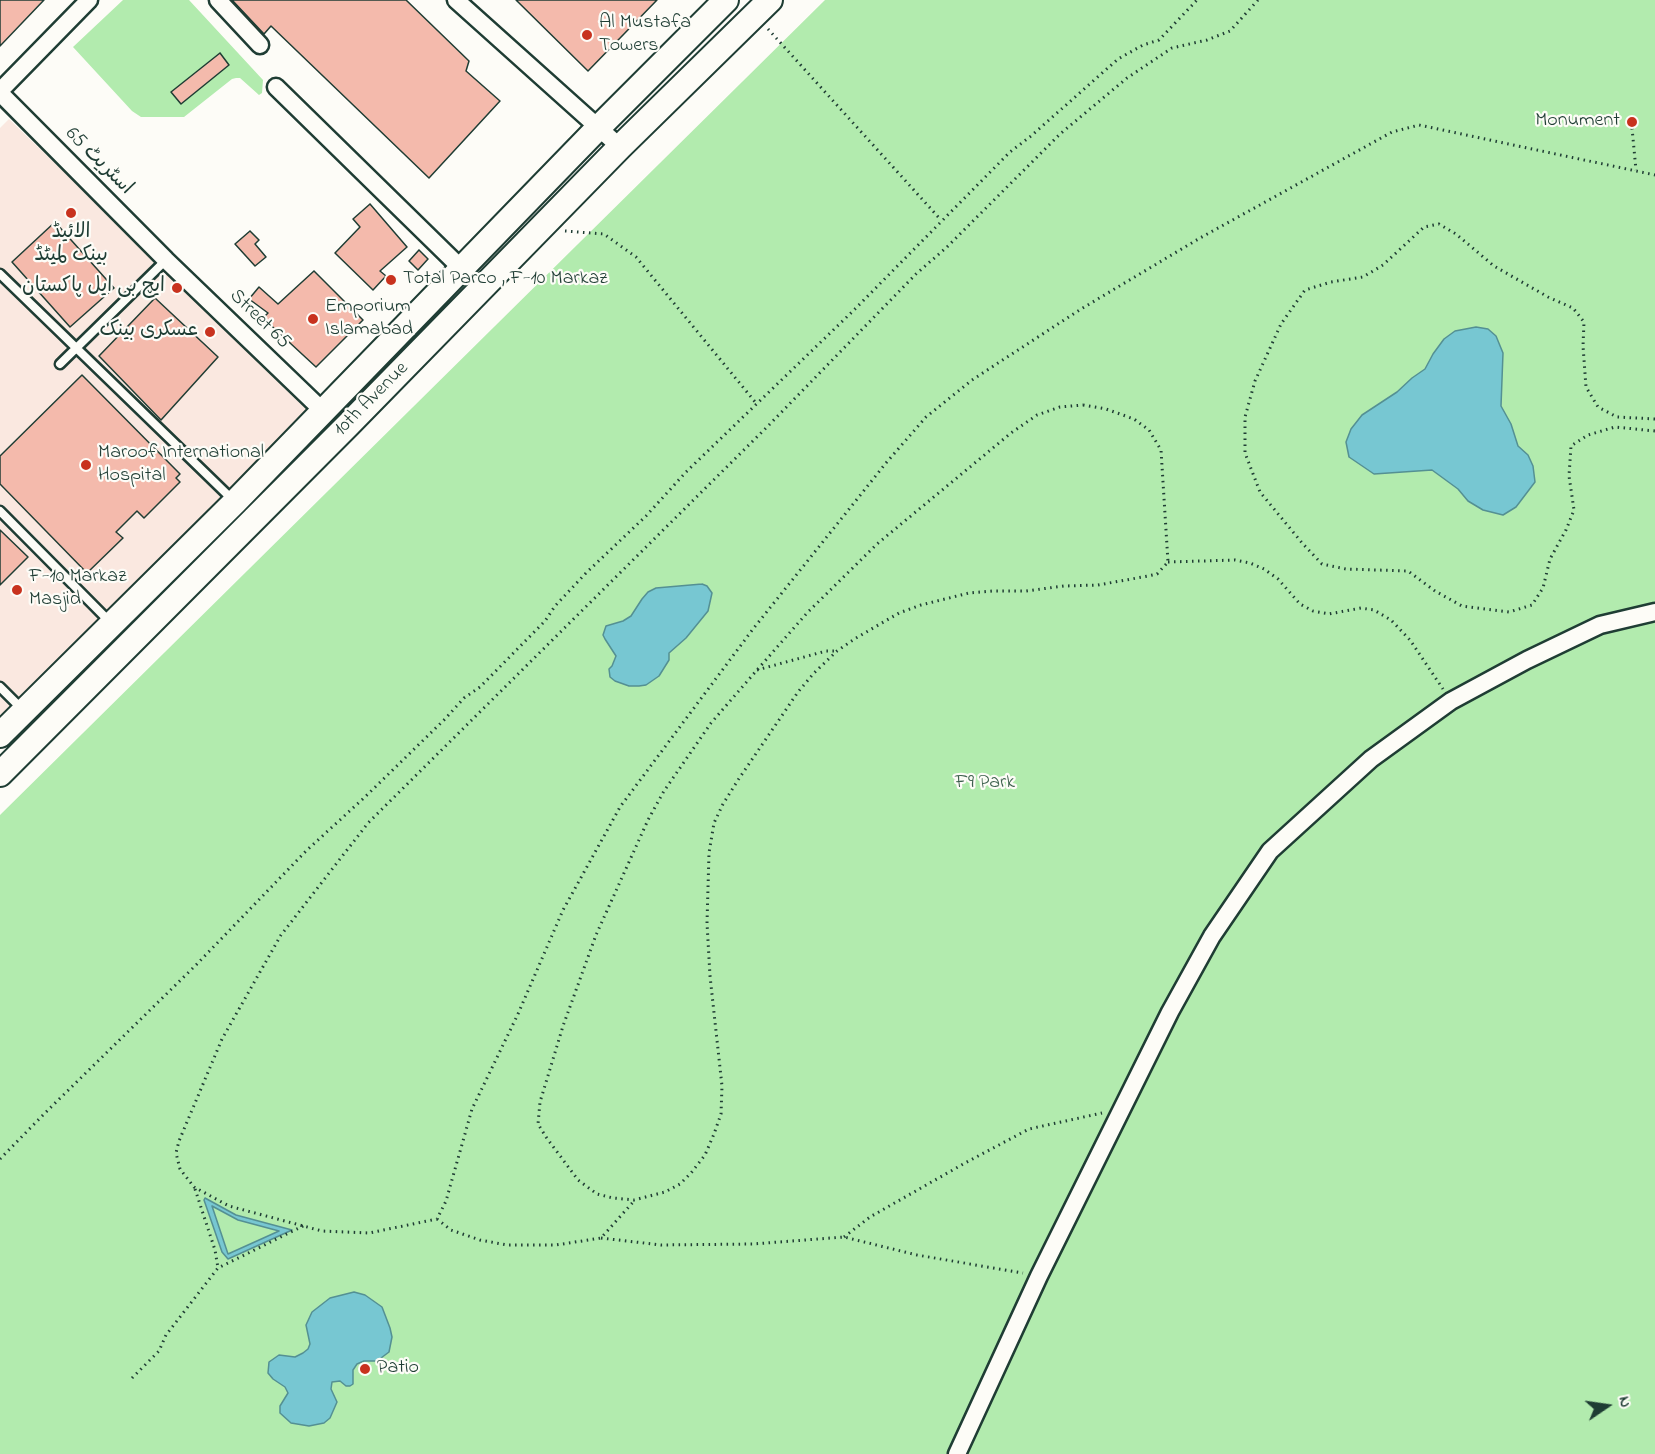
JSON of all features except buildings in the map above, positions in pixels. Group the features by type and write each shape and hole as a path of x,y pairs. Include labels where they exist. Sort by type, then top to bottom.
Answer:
{"main road":[{"name":"10th Avenue","path":"0,735 235,502 463,270 599,127 726,0"},
{"name":"10th Avenue","path":"0,774 620,147 762,7"},
{"path":"183,552 202,570"}],"street":[{"path":"0,92 89,0"},
{"path":"218,0 260,45"},
{"path":"456,0 620,147"},
{"path":"276,87 463,270"},
{"name":"اسٹریٹ 65","path":"0,92 166,260"},
{"name":"Street 65","path":"166,260 323,411"},
{"path":"957,1454 1039,1276 1170,1012 1212,936 1270,851 1371,759 1451,700 1600,625 1655,612"}],"lane":[{"path":"60,364 166,260"},
{"path":"0,274 235,502"},
{"path":"0,511 111,623"},
{"path":"0,687 24,712"}],"path":[{"path":"0,1159 203,959 306,850 366,796 464,698 480,687 544,621 586,573 646,516 686,472 815,348 1010,152 1118,59 1143,45 1159,40 1197,0"},
{"path":"218,1268 215,1250 194,1187 180,1169 176,1154 179,1141 222,1039 281,935 368,823 768,426 916,274 948,247 1060,134 1127,78 1172,48 1207,40 1230,31 1258,0"},
{"path":"762,7 942,221"},
{"path":"437,1219 446,1201 472,1109 518,1014 563,910 620,807 753,629 926,417 972,380 1081,309 1200,238 1392,132 1419,125 1655,175"},
{"path":"1632,129 1636,170"},
{"path":"1655,419 1617,417 1598,407 1586,387 1584,322 1573,308 1548,297 1494,266 1456,234 1439,224 1424,227 1383,265 1363,277 1331,282 1305,290 1281,324 1255,381 1245,417 1245,453 1260,492 1322,564 1346,569 1408,571 1435,591 1462,606 1509,612 1532,605 1543,588 1550,559 1566,531 1574,510 1569,476 1571,446 1588,435 1615,428 1655,431"},
{"path":"542,227 571,233 604,234 636,257 756,403"},
{"path":"1168,562 1161,450 1149,430 1134,419 1106,409 1083,405 1060,406 1037,415 1011,433 877,544 807,613 711,723 664,791 648,820 596,935 563,1026 540,1102 538,1124 555,1152 578,1180 597,1194 634,1200 665,1192 680,1184 705,1155 721,1113 722,1086 710,976 707,923 709,853 714,823 733,788 798,692 824,661 899,613 946,598 992,591 1026,591 1064,585 1098,585 1157,574 1168,562 1235,560 1264,569 1278,579 1300,604 1313,611 1329,614 1361,608 1374,610 1390,620 1410,640 1451,700"},
{"path":"757,670 826,651 837,651"},
{"path":"844,1237 870,1217 1029,1129 1122,1108"},
{"path":"194,1187 229,1206 322,1231 369,1233 437,1219 451,1230 480,1240 507,1245 556,1245 601,1238 672,1245 753,1244 844,1237 916,1255 1039,1276"},
{"path":"601,1238 634,1200"},
{"path":"132,1378 159,1351 166,1335 218,1268 305,1225"}],"shaded area":[{"path":"9,119 312,411 0,723 0,128"}],"green space":[{"path":"123,0 189,0 263,80 262,93 259,95 240,78 236,78 184,117 141,117 132,111 73,47"},
{"name":"F9 Park","path":"825,0 1655,0 1655,1454 0,1454 0,815"}],"water":[{"path":"1476,327 1488,329 1496,336 1503,353 1501,406 1511,424 1518,446 1528,455 1533,466 1535,482 1516,507 1503,515 1483,510 1468,501 1458,489 1432,470 1374,474 1349,457 1346,442 1351,429 1362,415 1397,392 1425,369 1444,339 1455,331"},
{"path":"702,584 707,586 712,593 708,611 686,638 669,653 669,660 659,676 646,685 639,686 629,686 610,677 609,669 616,656 603,635 606,626 631,616 648,592 656,588"},
{"path":"205,1198 236,1215 292,1230 228,1259 222,1252","holes":["212,1206 238,1220 279,1231 228,1254"]},
{"path":"354,1292 365,1295 382,1307 392,1337 389,1352 377,1361 364,1361 357,1364 353,1370 353,1384 350,1386 340,1381 332,1382 331,1389 337,1402 330,1418 324,1423 309,1426 291,1423 280,1413 280,1406 288,1393 285,1387 268,1373 269,1362 279,1355 295,1357 308,1349 310,1344 306,1325 312,1312 330,1298"}],"place":[{"name":"Al Mustafa Towers","path":"587,35"},
{"name":"Monument","path":"1632,122"},
{"name":"الائیڈ بینک لمیٹڈ","path":"71,213"},
{"name":"Total Parco , F-10 Markaz","path":"391,280"},
{"name":"ایچ بی ایل پاکستان","path":"177,288"},
{"name":"Emporium Islamabad","path":"313,319"},
{"name":"عسکری بینک","path":"210,332"},
{"name":"Maroof International Hospital","path":"86,465"},
{"name":"F-10 Markaz Masjid","path":"17,590"},
{"name":"Patio","path":"365,1369"}]}
